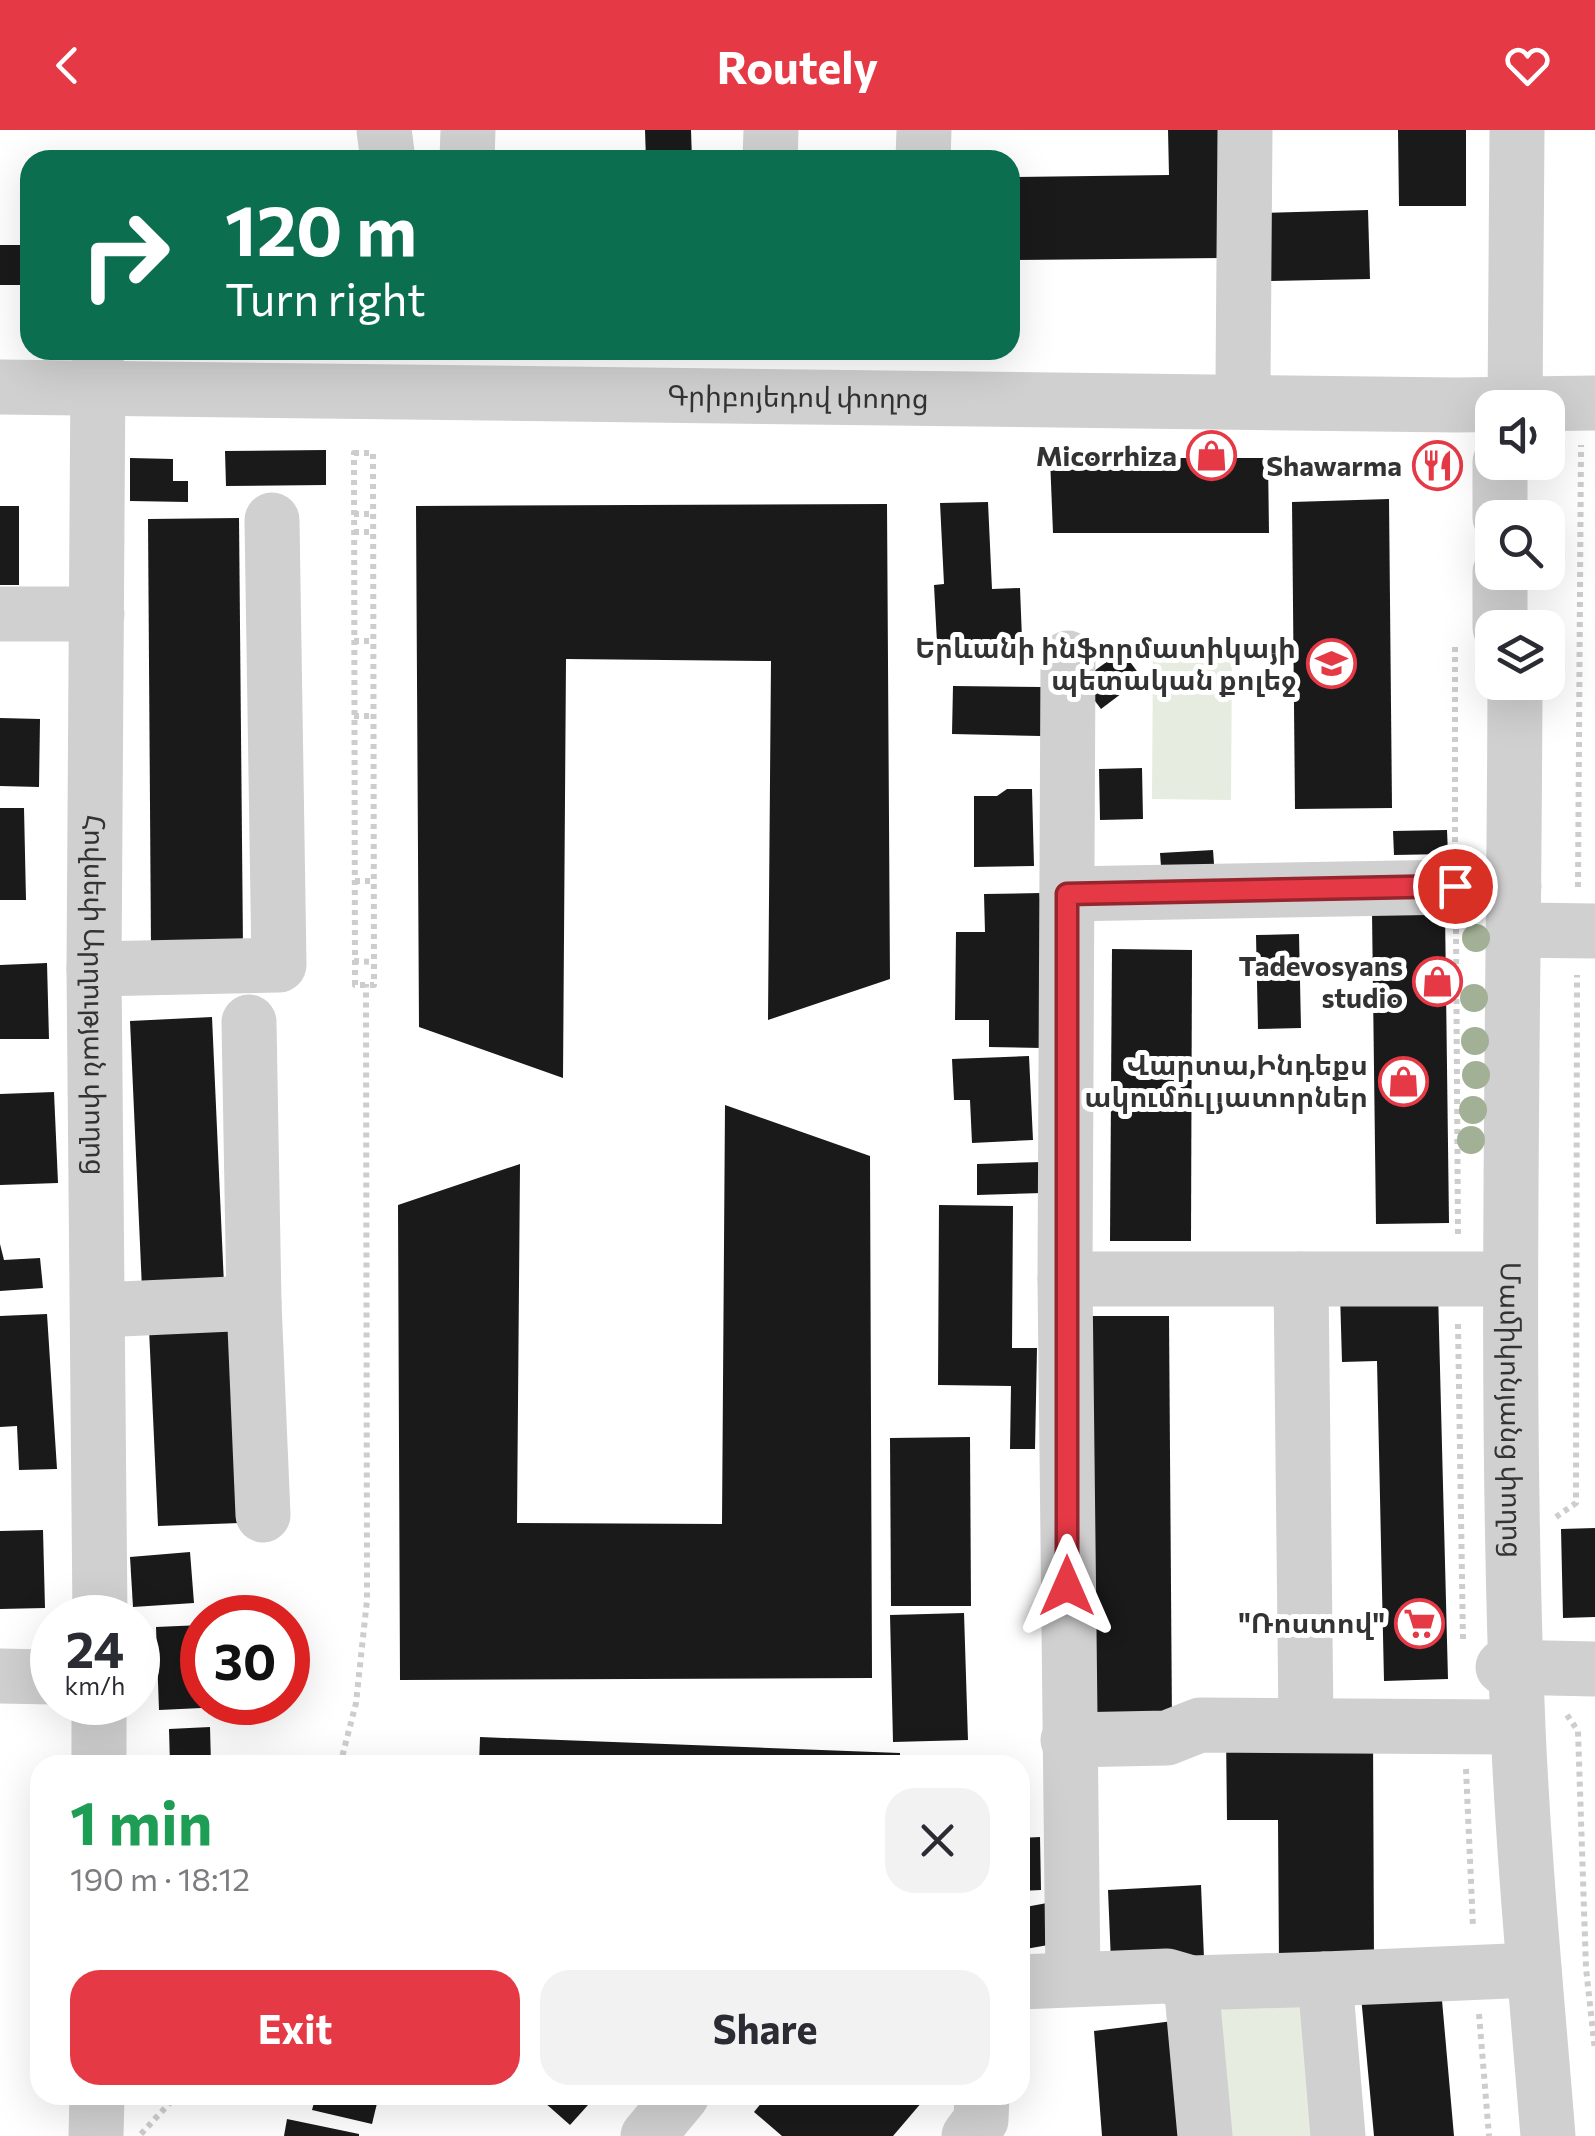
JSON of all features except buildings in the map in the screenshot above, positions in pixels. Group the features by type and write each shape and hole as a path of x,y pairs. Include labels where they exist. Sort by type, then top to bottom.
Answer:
{"street":[{"path":"1243,382 1244,130"},
{"path":"1502,130 1507,390"},
{"path":"1507,390 1518,130"},
{"name":"Գրիբոյեդով փողոց","path":"0,386 402,360 461,370"},
{"name":"Գրիբոյեդով փողոց","path":"0,368 98,380 461,370 766,373 1243,382 1475,395"},
{"name":"Գրիբոյեդով փողոց","path":"916,375 1475,396"},
{"name":"Գրիբոյեդով փողոց","path":"1541,390 1595,379"},
{"name":"Հովսեփ Արղության փողոց","path":"98,380 94,969 100,1595"},
{"path":"94,969 279,965 272,520"},
{"path":"0,614 97,614"},
{"path":"1068,658 1068,1740 1046,1980 1167,1976 1191,1982 1325,1980 1526,1970"},
{"name":"Մամիկոնյանց փողոց","path":"1501,700 1510,901 1511,1279 1542,1668 1526,1970 1548,2136"},
{"name":"Մամիկոնյանց փողոց","path":"1514,700 1500,1279 1542,1668 1506,1727 1526,1970 1532,2136"},
{"path":"1067,894 1510,901 1586,931"},
{"path":"249,1022 263,1515"},
{"path":"1065,1279 1500,1279"},
{"path":"1301,1279 1306,1724"},
{"path":"99,1310 254,1303"},
{"path":"0,1676 30,1677"},
{"path":"98,1755 99,1725"},
{"path":"1068,1740 1167,1738 1200,1725 1506,1727"},
{"path":"1325,1980 1338,2136"},
{"path":"1191,1982 1205,2136"},
{"path":"96,2136 97,2105"},
{"path":"648,2136 674,2105"},
{"path":"969,2136 982,2120 982,2105"}],"path":[{"path":"1548,1522 1576,1503 1586,931 1588,421"},
{"path":"354,452 374,453 374,514 374,985 355,985 354,452"},
{"path":"354,514 374,514"},
{"path":"354,532 374,532"},
{"path":"355,621 374,620"},
{"path":"354,641 374,641"},
{"path":"354,716 374,716"},
{"path":"355,803 374,803"},
{"path":"354,881 374,881"},
{"path":"354,961 374,962"},
{"path":"343,1755 356,1703 368,1600 366,984"},
{"path":"1542,1668 1553,1697 1578,1731 1586,1968 1595,2051"},
{"path":"139,2136 168,2105"}],"shaded area":[{"path":"1153,658 1232,658 1231,800 1152,799"},
{"path":"1312,1997 1323,2136 1220,2136 1210,2005"}],"place":[{"name":"Micorrhiza","path":"1212,456"},
{"name":"Shawarma","path":"1437,466"},
{"name":"Երևանի ինֆորմատիկայի պետական քոլեջ","path":"1331,664"},
{"name":"Tadevosyans studio","path":"1438,982"},
{"name":"Վարտա,Ինդեքս ակումուլյատորներ","path":"1403,1081"},
{"name":"\"Ռոստով\"","path":"1420,1623"}],"route":[{"path":"1067,1586 1067,894 1455,886"}]}
